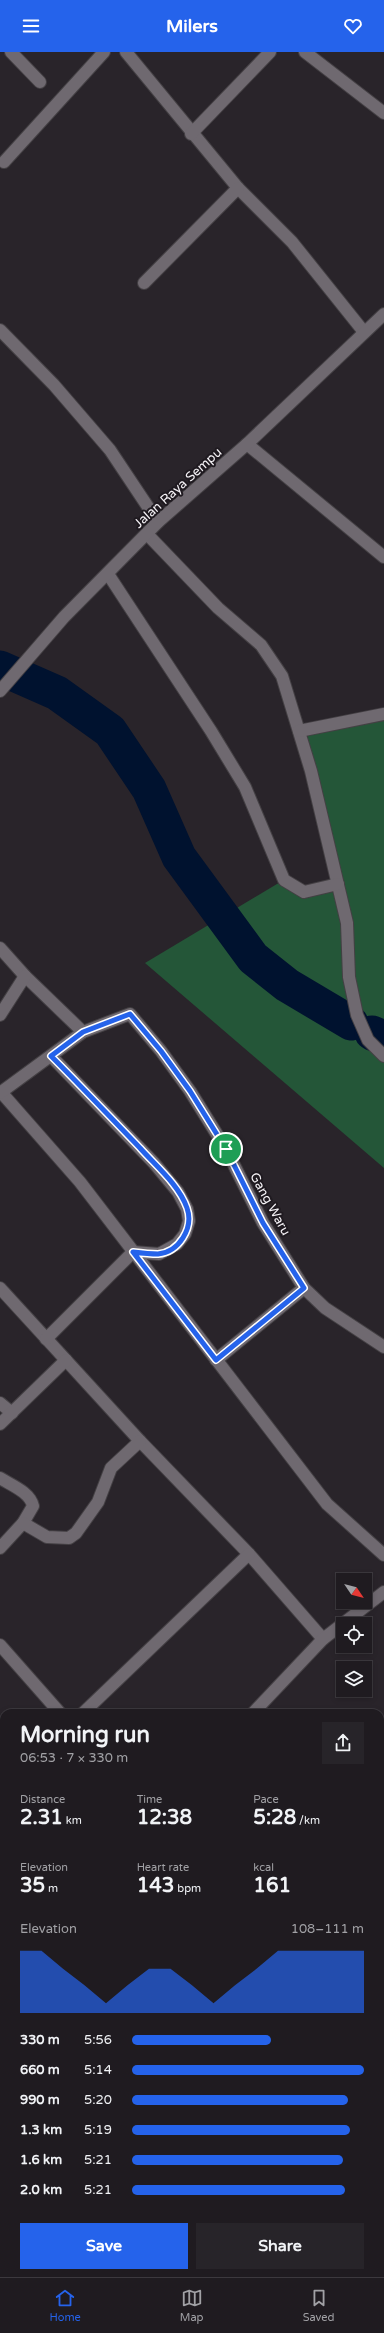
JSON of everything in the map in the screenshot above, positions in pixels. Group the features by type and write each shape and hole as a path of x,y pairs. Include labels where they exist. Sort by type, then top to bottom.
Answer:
{"street":[{"path":"11,52 40,82"},
{"path":"4,162 104,52"},
{"path":"126,52 238,188 292,242 364,332"},
{"path":"192,134 270,52"},
{"path":"305,52 384,112"},
{"path":"144,283 238,188"},
{"name":"Jalan Raya Sempu","path":"0,691 64,617 158,522 247,444 384,314"},
{"path":"0,330 54,384 110,450 158,522"},
{"path":"247,444 384,557"},
{"path":"147,534 218,608 261,645 282,676 311,771 347,923 349,977 357,1015 368,1040 384,1056"},
{"path":"108,574 245,787 284,880 304,892 338,884"},
{"path":"299,731 384,714"},
{"path":"0,948 25,976 83,1032 0,1092 80,1182 327,1504 384,1556"},
{"path":"0,1015 25,976"},
{"name":"Gang Waru","path":"83,1032 130,1014 161,1051 190,1091 226,1149 263,1223 304,1288 325,1308 384,1347"},
{"path":"46,1339 133,1252 159,1254 177,1244 185,1234 189,1221 187,1209 178,1192 154,1163 51,1056"},
{"path":"216,1360 304,1288"},
{"path":"1,1290 140,1441 249,1554 323,1639"},
{"path":"0,1424 66,1360"},
{"path":"0,1403 12,1413"},
{"path":"23,1523 47,1537 69,1538 76,1533 98,1502 112,1468 140,1441"},
{"path":"0,1478 18,1488 32,1501 33,1506 31,1513 0,1548"},
{"path":"87,1709 249,1554"},
{"path":"258,1709 323,1639 384,1592"},
{"path":"0,1645 56,1709"}],"green space":[{"path":"384,717 384,1168 145,963 282,881 305,894 343,886 305,732"}],"waterway":[{"path":"0,668 57,693 110,731 149,789 179,857 253,958 287,985 351,1023"},
{"path":"372,1033 384,1038"}],"route":[{"path":"130,1014 178,1073 226,1149 244,1188 263,1223 304,1288 216,1360 133,1252 159,1254 170,1250 185,1234 189,1221 187,1209 178,1192 154,1163 51,1056 83,1032 130,1014"}]}
